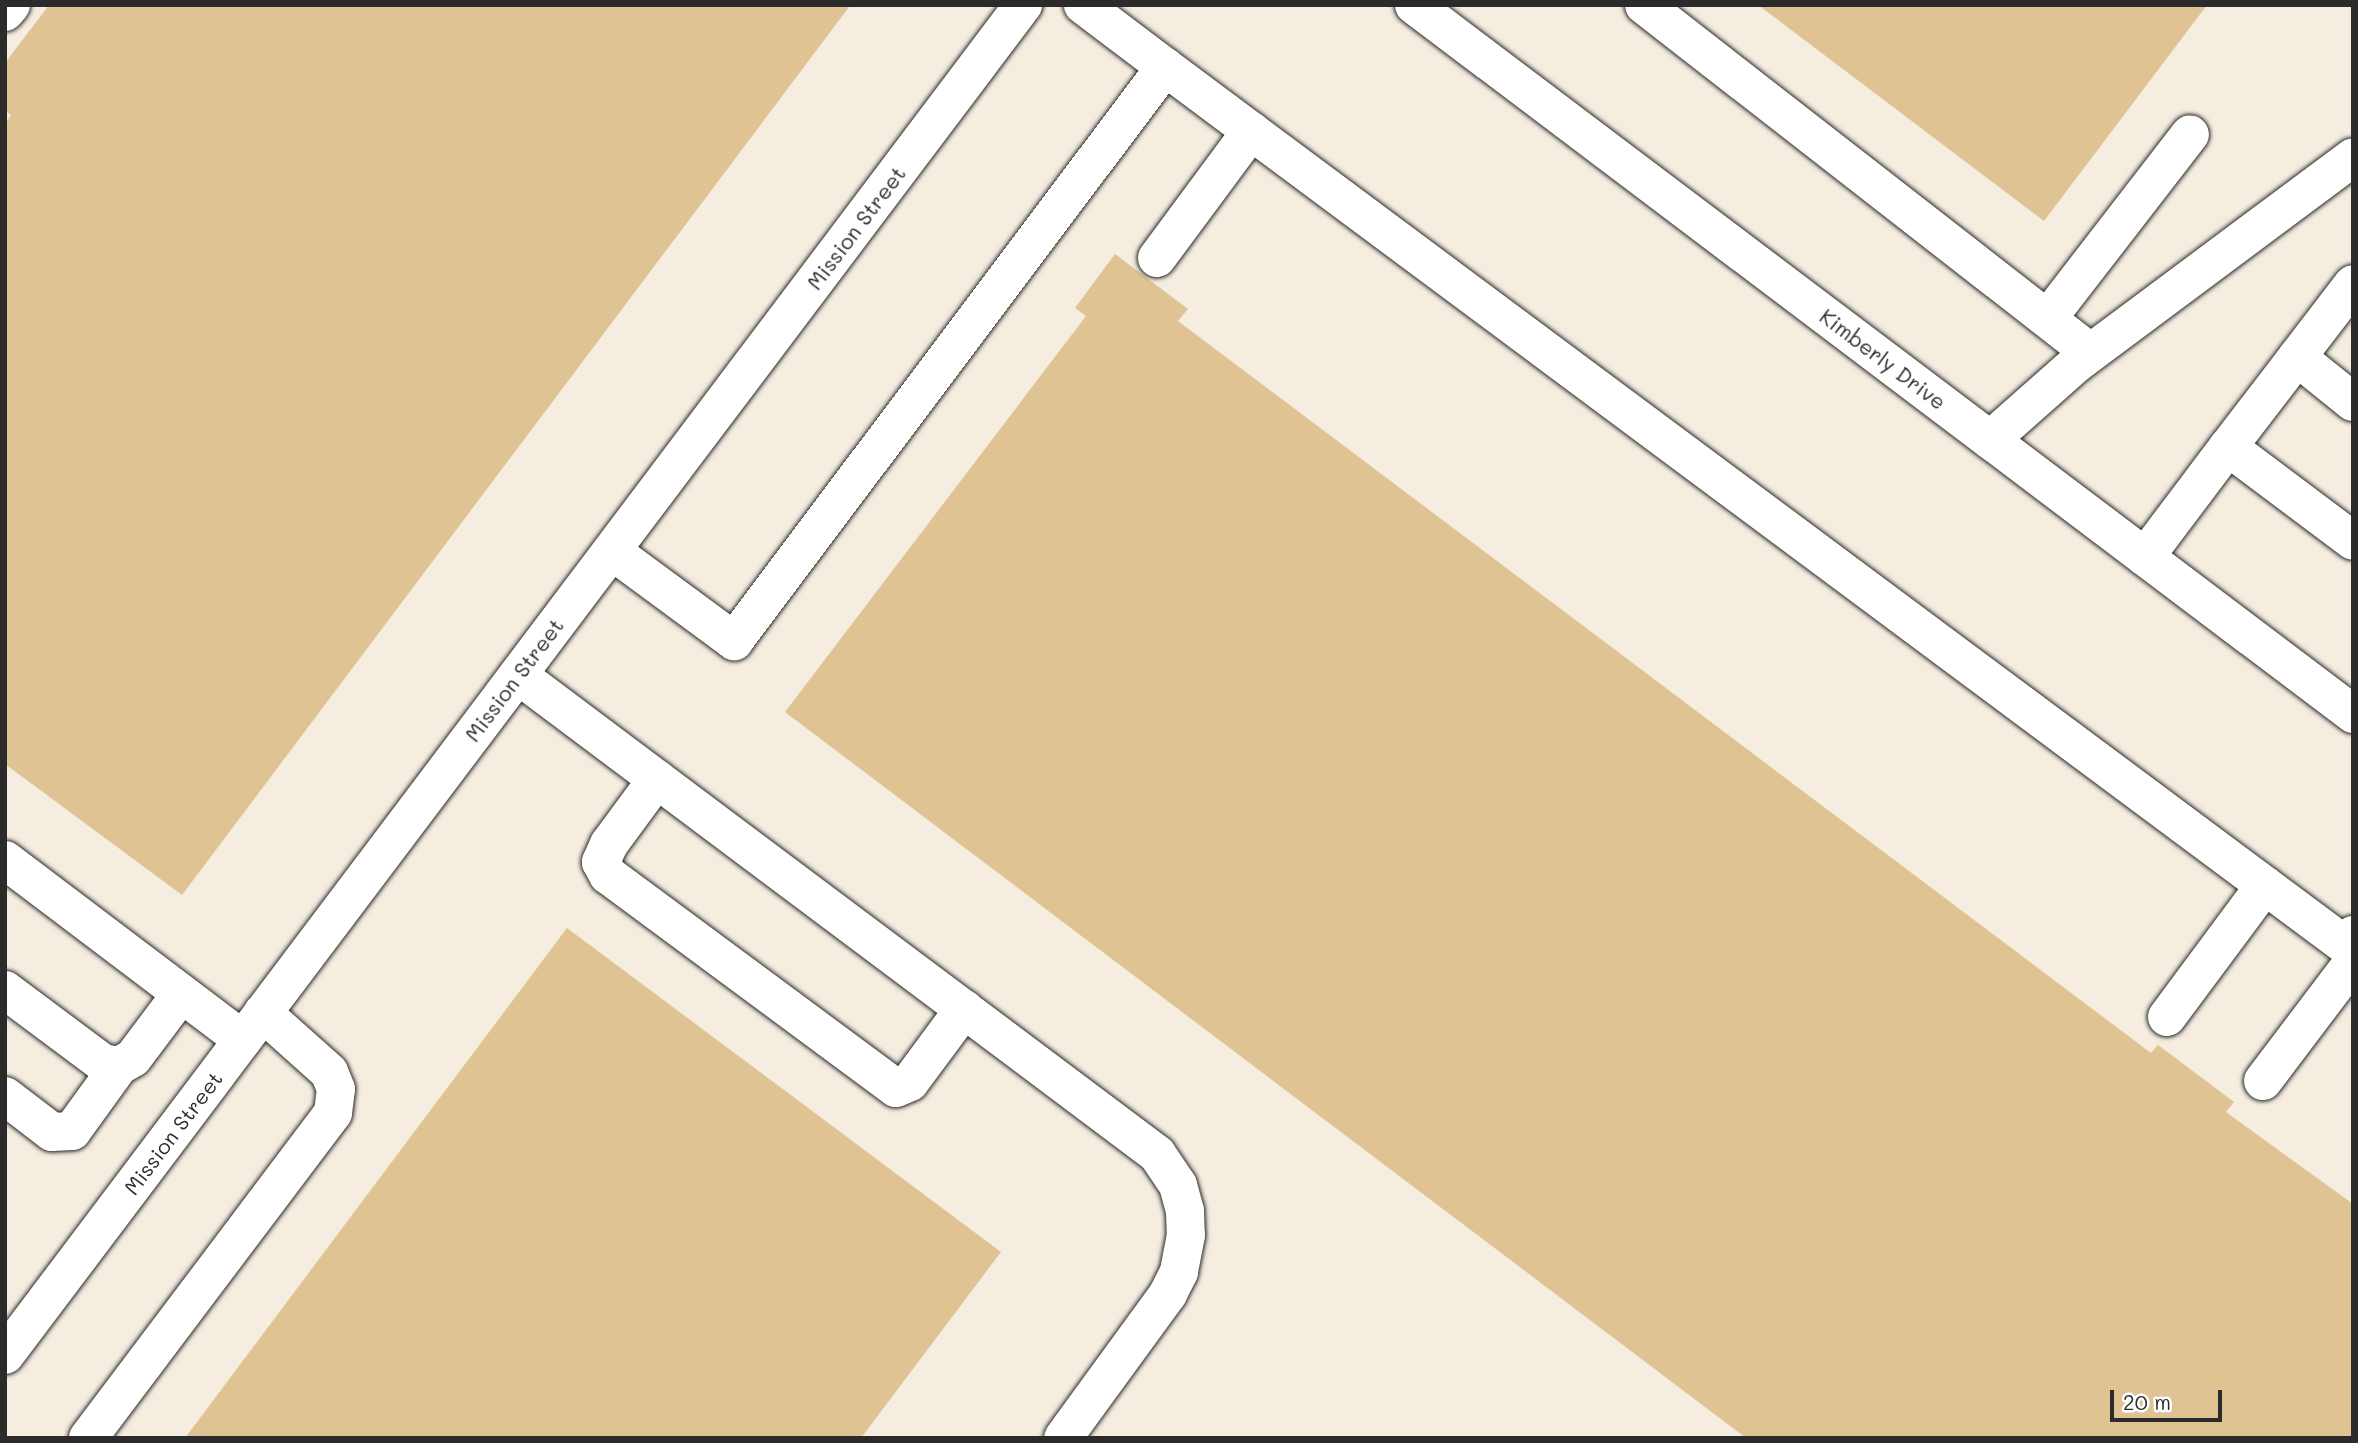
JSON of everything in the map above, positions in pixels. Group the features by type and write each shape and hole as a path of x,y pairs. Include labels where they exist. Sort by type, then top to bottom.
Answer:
{"street":[{"path":"5,12 11,5"},
{"name":"Mission Street","path":"5,1355 1023,5"},
{"path":"1083,5 2351,948 2263,1081"},
{"name":"Kimberly Drive","path":"1414,5 2353,714"},
{"path":"1644,5 2091,353"},
{"path":"612,551 734,641 1165,67"},
{"path":"1157,258 1251,131"},
{"path":"2048,318 2190,134"},
{"path":"1990,440 2091,353 2353,157"},
{"path":"2145,557 2353,284"},
{"path":"2297,358 2353,402"},
{"path":"2228,447 2353,541"},
{"path":"518,675 1157,1154 1178,1185 1185,1211 1186,1235 1179,1272 1168,1294 1063,1438"},
{"path":"657,779 609,844 601,862 608,875 897,1088 909,1082 964,1009"},
{"path":"5,860 181,994 253,1027 329,1072 336,1090 333,1113 88,1438"},
{"path":"2167,1017 2265,885"},
{"path":"5,990 103,1063 119,1066"},
{"path":"5,1096 52,1132 72,1131 119,1066 133,1058 181,994"}],"shaded area":[{"path":"5,5 2353,5 2353,1438 5,1438"}],"building":[{"path":"49,5 849,7 182,895 5,764 5,124 11,115 5,111 5,63"},
{"path":"1758,5 2207,5 2044,221"},
{"path":"1115,254 1188,309 1178,321 2151,1053 2158,1045 2234,1102 2226,1112 2353,1204 2353,1438 1746,1438 785,712 1086,316 1075,308"},
{"path":"567,928 1001,1252 861,1438 185,1438"}]}
